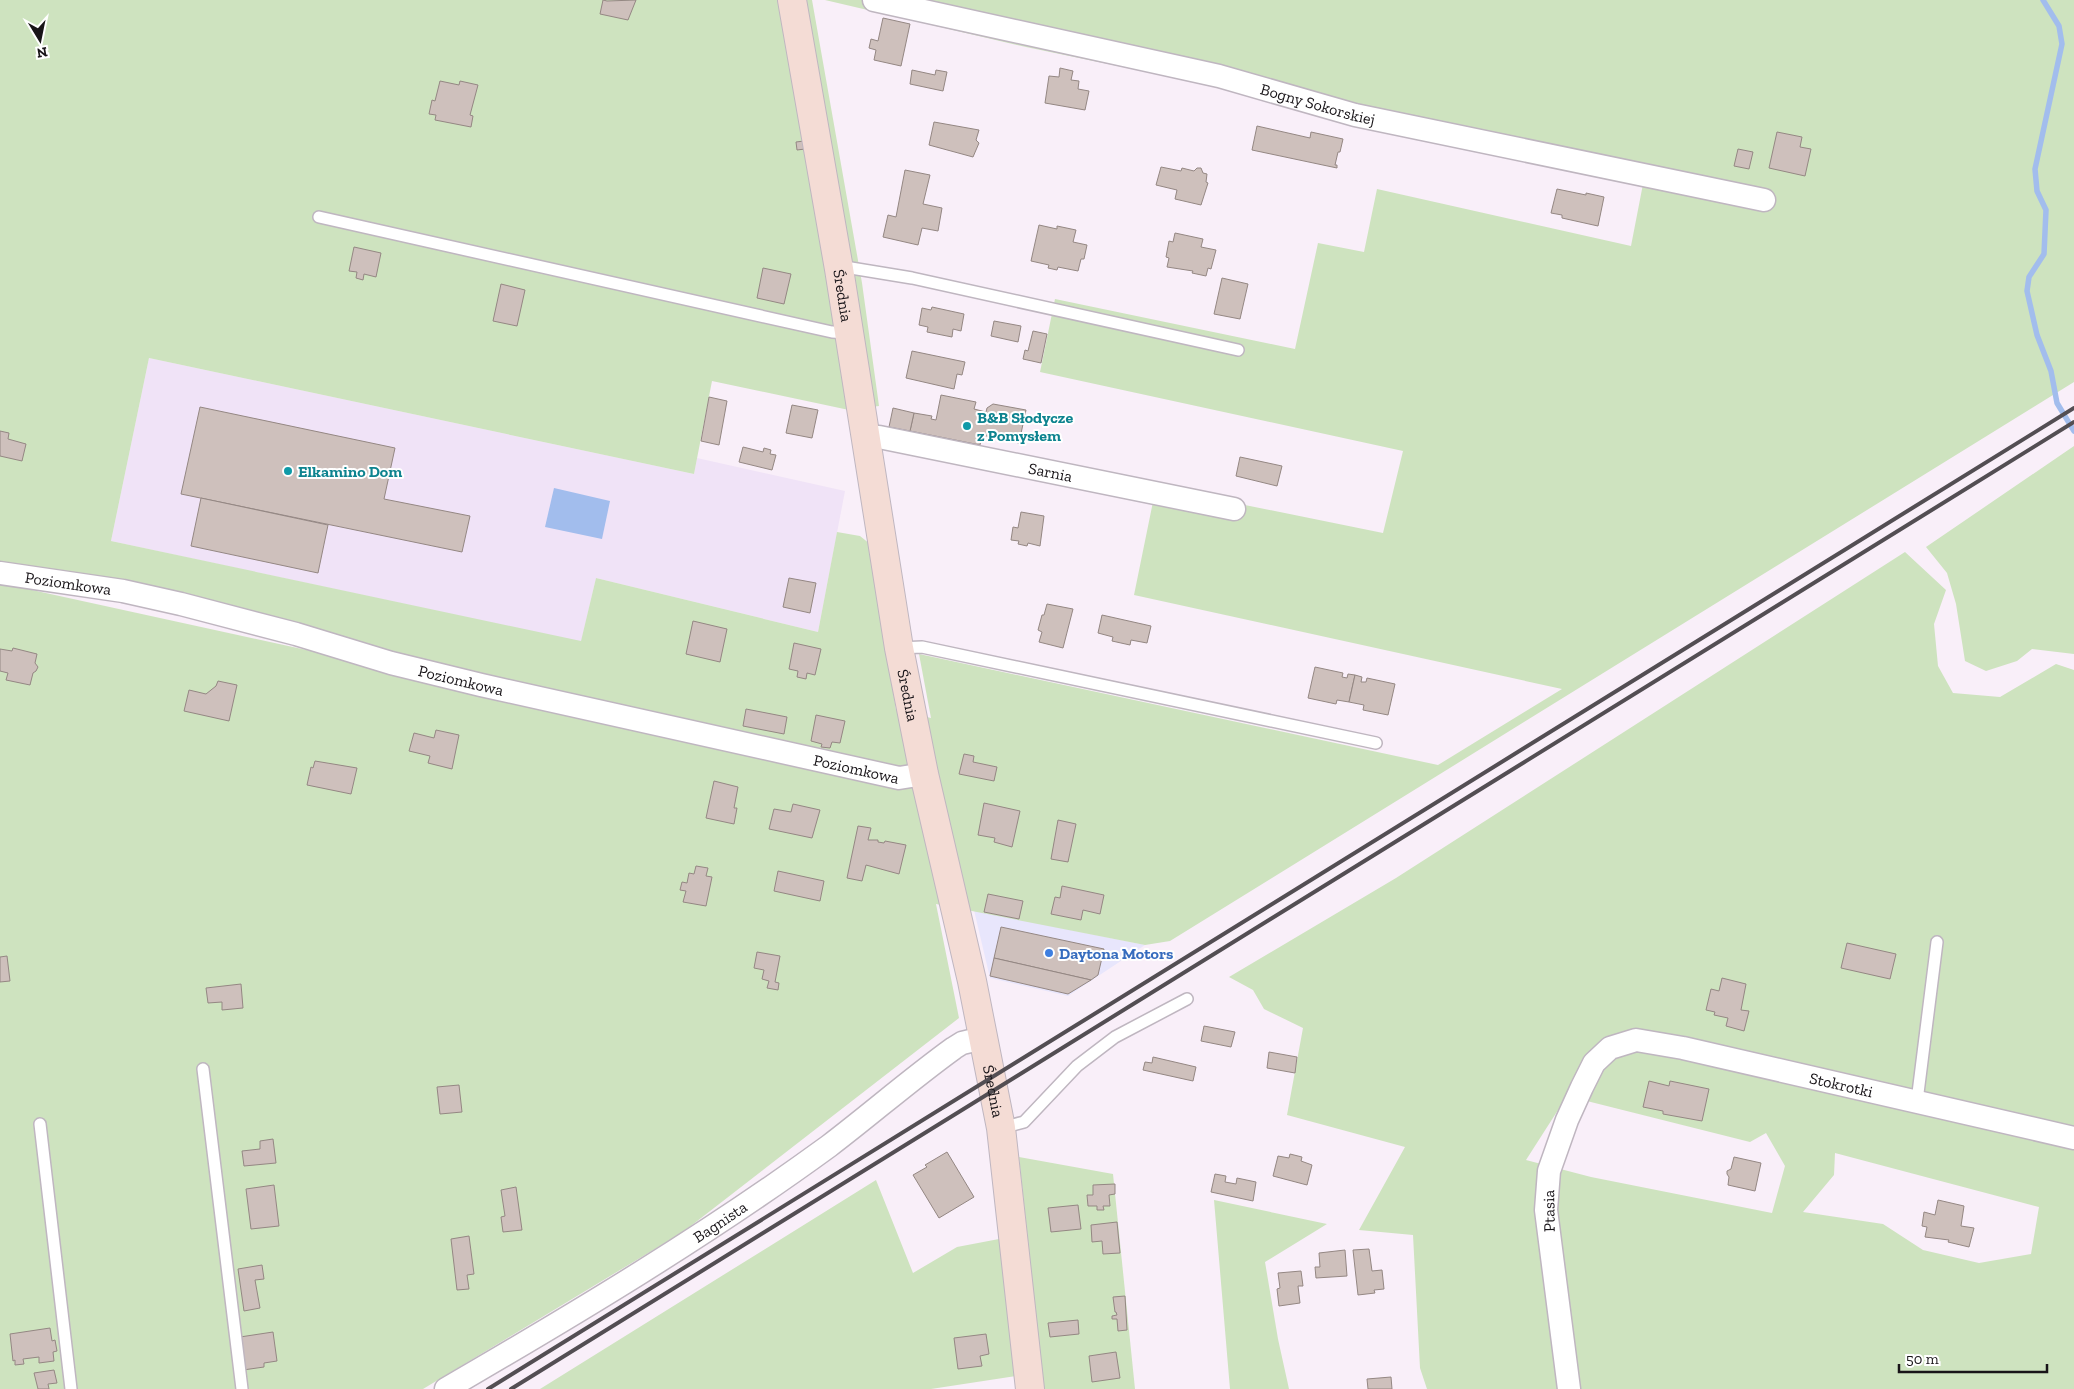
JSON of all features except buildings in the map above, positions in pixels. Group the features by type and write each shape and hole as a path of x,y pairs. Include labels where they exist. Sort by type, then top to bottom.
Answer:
{"street":[{"name":"Średnia","path":"792,0 839,269 899,648 924,774 972,980 1001,1128 1030,1389"},
{"name":"Bogny Sokorskiej","path":"874,0 1219,76 1355,114 1764,200"},
{"name":"Sarnia","path":"866,438 878,437 1234,509"},
{"name":"Poziomkowa","path":"0,573 123,592 181,604 296,634 391,663 899,778 924,774"},
{"name":"Bagnista","path":"446,1389 542,1333 706,1231 828,1146 954,1048 962,1043 983,1038"},
{"name":"Stokrotki","path":"1610,1048 1636,1040 1683,1048 2074,1138"},
{"name":"Ptasia","path":"1569,1389 1546,1210 1549,1171 1567,1120 1582,1087 1594,1063 1610,1048"}],"lane":[{"path":"320,217 832,332 849,332"},
{"path":"839,269 851,268 912,278 1238,350"},
{"path":"899,648 922,647 1376,743"},
{"path":"1917,1101 1937,942"},
{"path":"1001,1128 1024,1122 1077,1066 1116,1037 1187,999"},
{"path":"203,1069 242,1389"},
{"path":"40,1124 71,1389"}],"shaded area":[{"path":"149,358 694,474 697,458 845,491 818,632 596,578 581,642 111,541"},
{"path":"974,910 1145,945 1068,996 990,978"}],"green space":[{"path":"0,0 812,0 862,283 879,406 849,410 712,381 694,474 149,358 111,541 581,641 596,578 818,632 837,532 860,536 870,544 896,710 931,718 919,654 1438,765 1562,689 1134,595 1156,487 1383,533 1403,451 1040,372 1055,299 1295,349 1318,243 1364,252 1377,189 1631,246 1643,184 1248,93 1026,47 825,0 2074,0 2074,382 1170,941 1145,945 936,904 959,1018 683,1232 423,1389 0,1389 0,583 389,668 0,562"},
{"path":"2074,446 2074,654 2032,649 2017,661 1986,671 1965,661 1956,604 1947,573 1926,547"},
{"path":"1905,552 1946,590 1934,624 1938,666 1953,693 2000,697 2056,664 2074,670 2074,1389 1427,1389 1420,1368 1413,1235 1359,1230 1405,1147 1287,1115 1303,1028 1264,1009 1253,990 1229,977 1396,878","holes":["1567,1096 1750,1142 1766,1133 1785,1166 1772,1213 1591,1177 1526,1160","1835,1153 2039,1207 2031,1254 1979,1263 1923,1250 1883,1224 1803,1212 1834,1175"]},
{"path":"1019,1157 1113,1174 1135,1389 1044,1389"},
{"path":"876,1180 913,1273 957,1247 999,1239 1016,1376 931,1389 540,1389"},
{"path":"1214,1200 1327,1224 1265,1262 1278,1339 1289,1389 1230,1389"}],"water":[{"path":"554,488 610,501 602,539 545,527"}],"waterway":[{"path":"2043,0 2059,26 2062,44 2035,169 2037,191 2046,210 2044,254 2029,277 2027,291 2037,335 2051,371 2057,403 2074,431"}],"railway":[{"path":"488,1389 2074,408"},
{"path":"511,1389 2074,422"}],"place":[{"name":"B&B Słodycze z Pomysłem","path":"967,426"},
{"name":"Elkamino Dom","path":"288,471"},
{"name":"Daytona Motors","path":"1049,953"}]}
